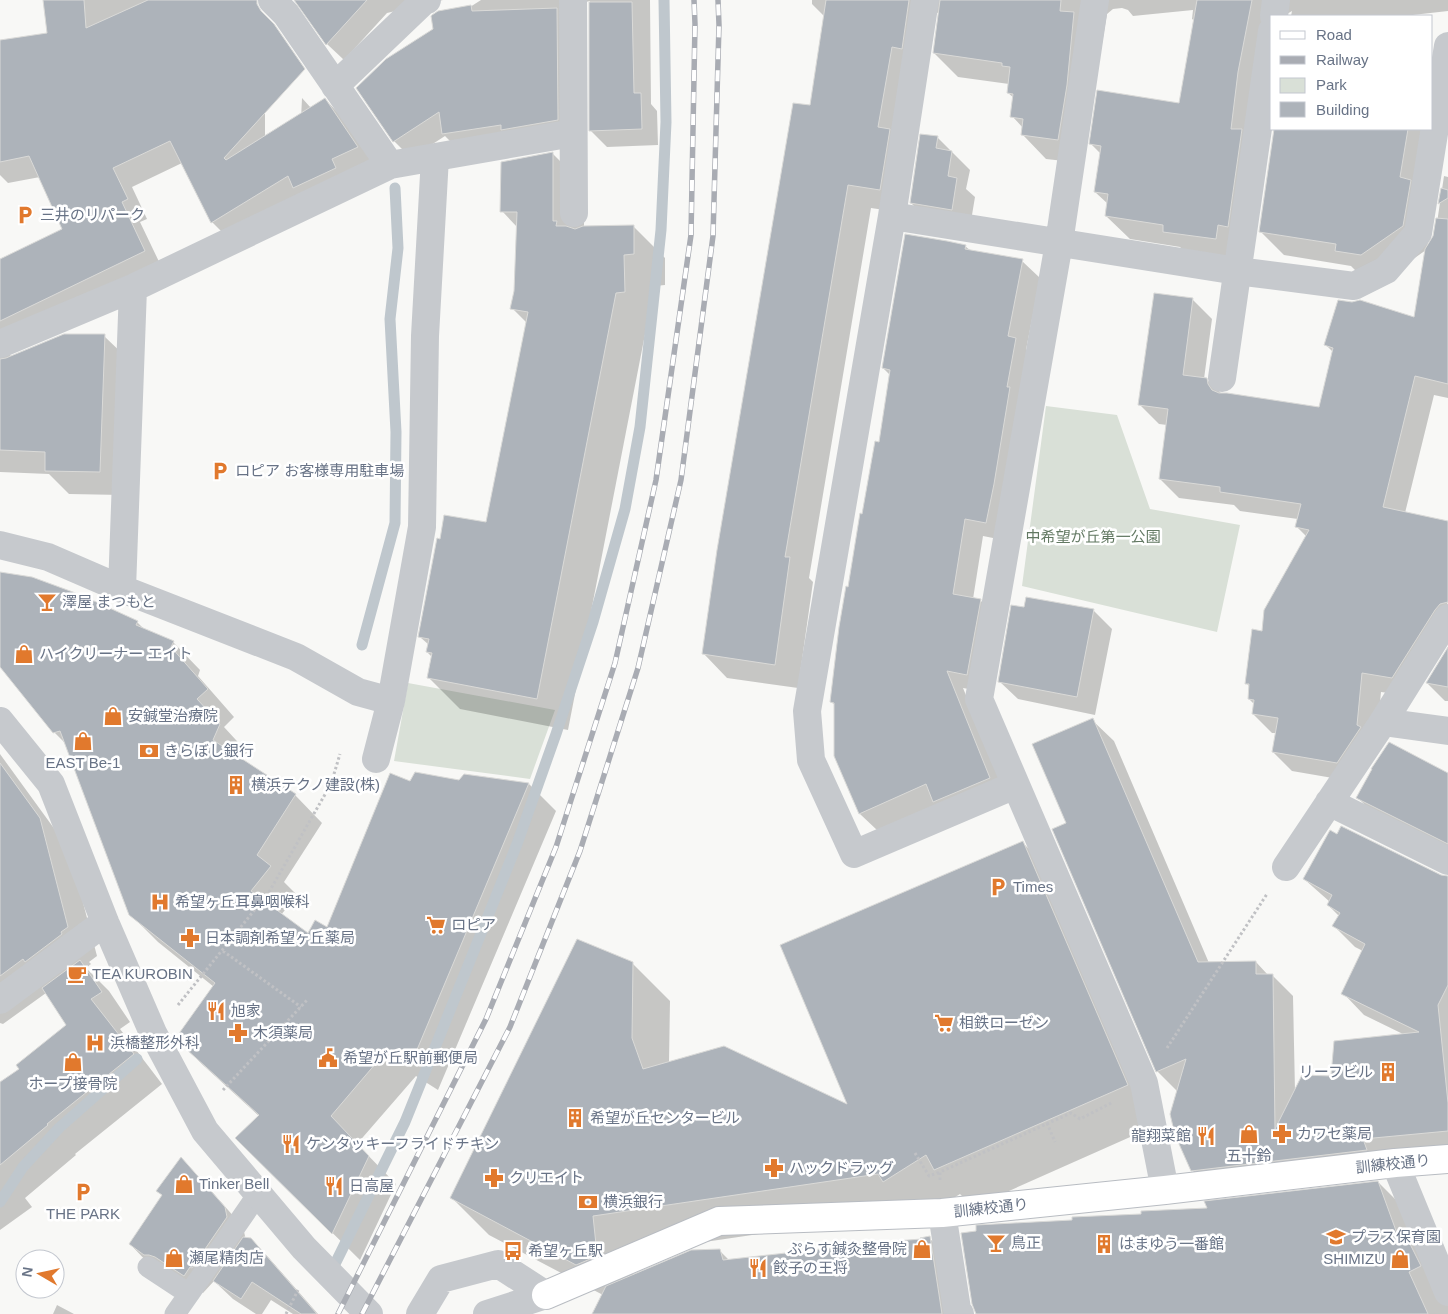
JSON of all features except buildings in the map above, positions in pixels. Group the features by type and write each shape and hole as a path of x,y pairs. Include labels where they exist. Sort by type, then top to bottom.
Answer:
{"street":[{"path":"335,86 427,0"},
{"path":"573,0 574,213"},
{"path":"925,0 892,216 807,712 811,760 854,854 1014,785"},
{"path":"1095,0 1059,243 978,698 1144,1083 1165,1190"},
{"path":"1274,15 1276,0"},
{"path":"281,5 390,165"},
{"path":"1222,378 1270,45"},
{"path":"892,216 1237,270 1354,286 1386,270 1418,232 1442,119 1448,46"},
{"path":"0,344 133,288 390,165 573,133"},
{"path":"376,760 391,701 422,527 425,336 435,157"},
{"path":"122,589 133,288"},
{"path":"0,545 48,557 122,589 296,657 358,692 391,701"},
{"path":"1286,867 1383,722 1448,618"},
{"path":"0,721 51,784 105,922 153,1033 206,1131 304,1248 370,1314"},
{"path":"1383,722 1448,731"},
{"path":"1329,802 1448,861"},
{"path":"0,1000 105,922"},
{"name":"訓練校通り","path":"546,1304 719,1221 942,1213 1165,1190 1395,1163 1448,1159"},
{"path":"1395,1163 1448,1292"},
{"path":"942,1213 957,1309 960,1314"},
{"path":"420,1314 441,1279 498,1264 546,1304"},
{"path":"487,1314 546,1304"}],"lane":[{"path":"175,1314 258,1194"},
{"path":"148,1267 189,1294"}],"path":[{"path":"153,1033 166,1021 269,892 331,784 342,747"},
{"path":"1144,1083 1286,867"},
{"path":"223,951 301,1007"},
{"path":"223,1091 308,999"},
{"path":"915,1153 929,1176 1071,1113 1080,1119 1108,1105"},
{"path":"1046,1123 1055,1142"},
{"path":"940,1172 942,1213"},
{"path":"286,1314 300,1286"}],"green space":[{"name":"中希望が丘第一公園","path":"1046,406 1117,415 1150,509 1240,525 1217,632 1022,586"},
{"path":"408,683 555,710 530,779 394,761"}],"waterway":[{"path":"334,1266 405,1122 517,844 593,622 625,509 640,427 661,230 666,122 664,0"},
{"path":"362,645 395,523 396,432 390,319 398,248 395,188"},
{"path":"0,1202 23,1167 59,1128 137,1059"}],"railway":[{"path":"338,1314 486,1019 556,847 615,663 656,480 691,235 694,0"},
{"path":"362,1314 510,1027 580,851 638,668 681,480 713,236 719,25 718,0"}],"place":[{"name":"三井のリパーク","path":"25,215"},
{"name":"ロピア お客様専用駐車場","path":"220,471"},
{"name":"澤屋 まつもと","path":"47,602"},
{"name":"ハイクリーナー エイト","path":"24,654"},
{"name":"安鍼堂治療院","path":"113,716"},
{"name":"EAST Be-1","path":"83,741"},
{"name":"きらぼし銀行","path":"149,751"},
{"name":"横浜テクノ建設(株)","path":"236,785"},
{"name":"Times","path":"998,887"},
{"name":"希望ヶ丘耳鼻咽喉科","path":"160,902"},
{"name":"ロピア","path":"436,925"},
{"name":"日本調剤希望ヶ丘薬局","path":"190,938"},
{"name":"TEA KUROBIN","path":"77,974"},
{"name":"旭家","path":"216,1011"},
{"name":"相鉄ローゼン","path":"944,1023"},
{"name":"木須薬局","path":"238,1033"},
{"name":"浜橋整形外科","path":"95,1043"},
{"name":"希望が丘駅前郵便局","path":"328,1058"},
{"name":"ホープ接骨院","path":"73,1062"},
{"name":"リーフビル","path":"1388,1072"},
{"name":"希望が丘センタービル","path":"575,1118"},
{"name":"五十鈴","path":"1249,1134"},
{"name":"カワセ薬局","path":"1282,1134"},
{"name":"龍翔菜館","path":"1206,1136"},
{"name":"ケンタッキーフライドチキン","path":"291,1144"},
{"name":"ハックドラッグ","path":"774,1168"},
{"name":"クリエイト","path":"494,1178"},
{"name":"Tinker Bell","path":"184,1184"},
{"name":"日高屋","path":"334,1186"},
{"name":"THE PARK","path":"83,1192"},
{"name":"横浜銀行","path":"588,1202"},
{"name":"プラス保育園","path":"1336,1237"},
{"name":"鳥正","path":"996,1243"},
{"name":"はまゆう一番館","path":"1104,1244"},
{"name":"ぷらす鍼灸整骨院","path":"922,1249"},
{"name":"希望ヶ丘駅","path":"513,1251"},
{"name":"瀬尾精肉店","path":"174,1258"},
{"name":"SHIMIZU","path":"1400,1259"},
{"name":"餃子の王将","path":"758,1268"}]}
